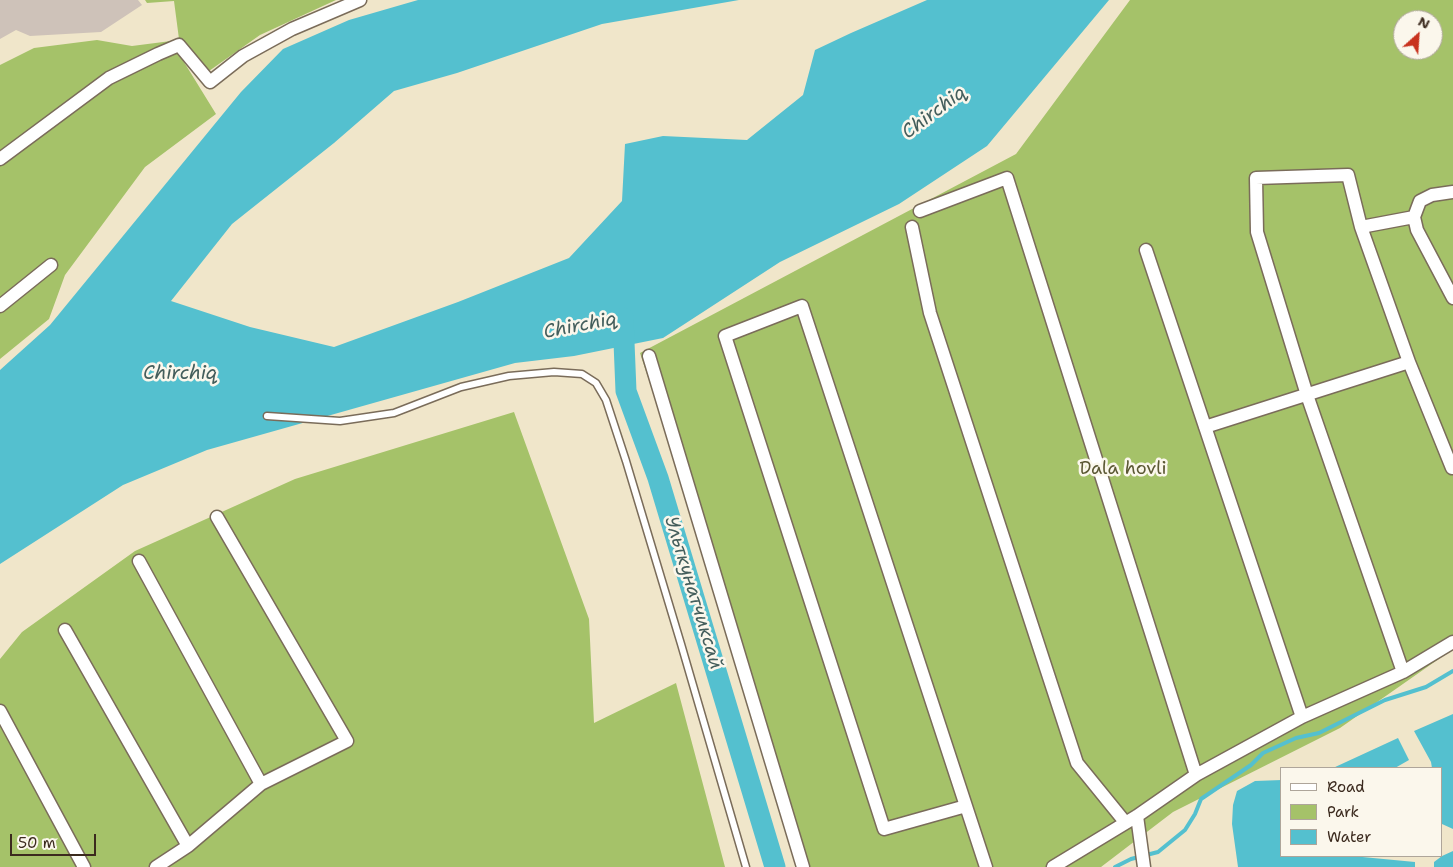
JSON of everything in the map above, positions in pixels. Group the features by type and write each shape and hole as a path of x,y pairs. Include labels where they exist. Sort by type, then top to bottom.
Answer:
{"street":[{"path":"0,159 109,78 179,45 210,82 243,56 292,29 360,0"},
{"path":"1403,672 1308,395 1257,232 1256,178 1348,176 1361,227 1409,362 1452,468"},
{"path":"920,211 1007,178 1196,775"},
{"path":"1453,192 1432,195 1420,201 1414,217 1417,230 1453,298"},
{"path":"1361,227 1414,217"},
{"path":"912,227 930,313 1077,763 1125,822"},
{"path":"1146,250 1302,717"},
{"path":"0,306 51,265"},
{"path":"966,806 884,829 725,336 802,306 966,806 986,867"},
{"path":"649,356 803,867"},
{"path":"1205,427 1409,362"},
{"path":"156,867 188,846 261,784 347,741 217,516"},
{"path":"139,561 261,784"},
{"path":"65,630 188,846"},
{"path":"1053,867 1137,816 1196,775 1302,717 1403,672 1453,642"},
{"path":"0,710 84,867"},
{"path":"1137,816 1144,867"}],"lane":[{"path":"267,416 340,421 394,413 461,387 509,376 554,372 582,374 596,383 606,400 629,470 682,644 746,867"}],"shaded area":[{"path":"0,0 138,0 142,5 101,32 30,36 16,30 0,39"}],"green space":[{"path":"145,0 336,0 260,35 209,71 179,39 174,1 147,3"},
{"name":"Dala hovli","path":"1130,0 1453,0 1453,649 1340,728 1173,812 1101,867 809,867 640,353 1016,154"},
{"path":"97,40 132,46 171,41 216,114 145,167 65,275 49,319 0,359 0,65 34,48"},
{"path":"514,412 589,619 594,723 676,683 725,867 0,867 0,659 22,632 135,551 295,479"}],"water":[{"name":"Chirchiq","path":"418,0 739,0 602,24 457,73 394,91 334,143 232,224 171,301 250,327 334,347 458,302 569,258 622,201 625,144 663,136 747,140 803,95 815,50 851,33 927,0 1109,0 987,146 899,204 780,262 663,338 574,356 515,363 207,450 123,485 0,564 0,370 50,325 241,92 283,49 349,20"},
{"path":"1453,714 1453,829 1443,824 1443,767 1432,767 1414,731"},
{"path":"1398,738 1409,760 1397,767 1335,767"},
{"path":"1280,780 1280,857 1362,857 1415,862 1415,867 1238,867 1232,824 1233,805 1237,791 1255,781"},
{"path":"1453,851 1453,867 1434,867 1434,862"}],"waterway":[{"name":"Ульткунатчиксай","path":"623,318 626,391 658,478 775,867"},
{"path":"1115,867 1131,859 1158,852 1185,830 1195,814 1201,799 1251,765 1263,753 1296,738 1319,733 1385,700 1426,687 1453,671"}]}
